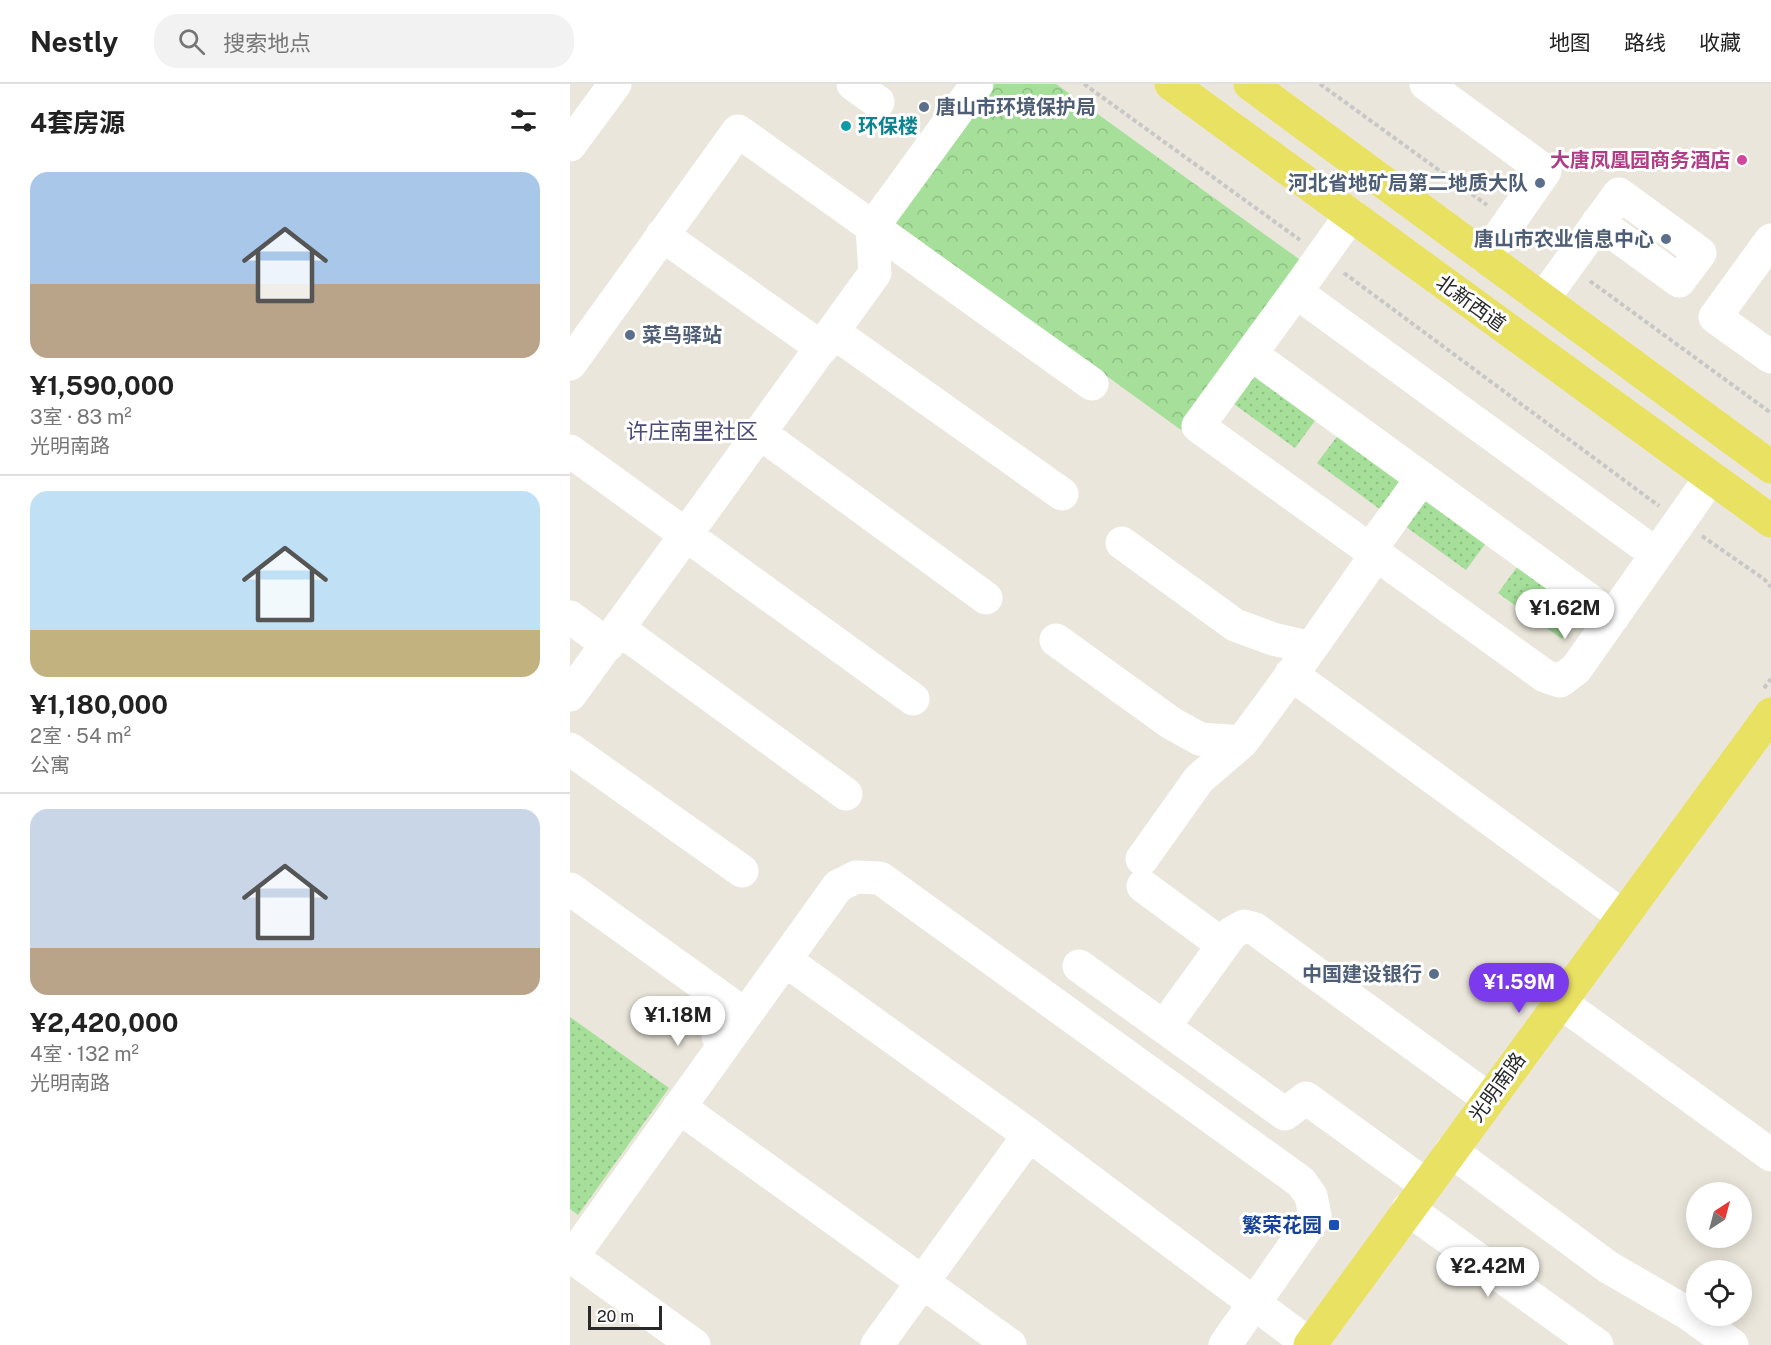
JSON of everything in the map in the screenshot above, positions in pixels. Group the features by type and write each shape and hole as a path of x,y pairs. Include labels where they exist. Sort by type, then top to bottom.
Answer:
{"main road":[{"name":"北新西道","path":"1171,84 1771,521"},
{"path":"1250,84 1771,467"},
{"name":"光明南路","path":"1310,1345 1771,714"}],"street":[{"path":"570,696 875,273 872,228 977,84"},
{"path":"1426,84 1545,171 1485,257"},
{"path":"570,146 613,85"},
{"path":"570,364 738,131 1092,384"},
{"path":"1351,215 1198,426 1545,676 1560,681 1576,669 1711,477"},
{"path":"1543,299 1599,222"},
{"path":"662,235 1062,494"},
{"path":"1771,240 1715,317 1771,357"},
{"path":"1296,292 1656,554"},
{"path":"1251,354 1612,617"},
{"path":"760,433 986,598"},
{"path":"570,452 913,699"},
{"path":"1223,945 1142,873 1199,779 1242,742 1311,648 1422,478"},
{"path":"1122,543 1235,625 1273,639 1311,648"},
{"path":"570,617 613,637 846,794"},
{"path":"1056,639 1171,723 1200,739 1242,742"},
{"path":"1292,674 1623,916"},
{"path":"570,749 742,872"},
{"path":"572,1240 679,1107 838,886 856,877 880,878 1301,1182 1311,1196 1315,1216 1225,1345"},
{"path":"572,1240 737,1009 574,901"},
{"path":"1164,1027 1232,933 1244,926 1255,929 1489,1099"},
{"path":"785,960 1029,1135 1310,1345"},
{"path":"1079,966 1285,1114 1306,1098 1417,1197 1597,1345"},
{"path":"1560,1002 1771,1155"},
{"path":"679,1107 1010,1345"},
{"path":"877,1345 1029,1135"},
{"path":"1451,1151 1608,1267 1689,1314 1732,1345"},
{"path":"572,1240 694,1345"}],"path":[{"path":"1084,84 1322,256 1679,521 1764,579 1771,587"}],"green space":[{"path":"991,84 1056,84 1303,262 1181,430 893,221"},
{"path":"1255,368 1320,414 1295,448 1231,402"},
{"path":"1342,430 1406,476 1381,510 1317,463"},
{"path":"1426,490 1491,536 1466,570 1402,524"},
{"path":"1523,559 1587,605 1562,639 1498,593"},
{"path":"570,1017 669,1088 578,1215 570,1209"}],"place":[{"name":"唐山市环境保护局","path":"924,107"},
{"name":"环保楼","path":"846,126"},
{"name":"大唐凤凰园商务酒店","path":"1742,160"},
{"name":"河北省地矿局第二地质大队","path":"1540,183"},
{"name":"唐山市农业信息中心","path":"1666,239"},
{"name":"菜鸟驿站","path":"630,335"},
{"name":"中国建设银行","path":"1434,974"},
{"name":"繁荣花园","path":"1334,1225"}],"district":[{"name":"许庄南里社区","path":"692,431"}]}
